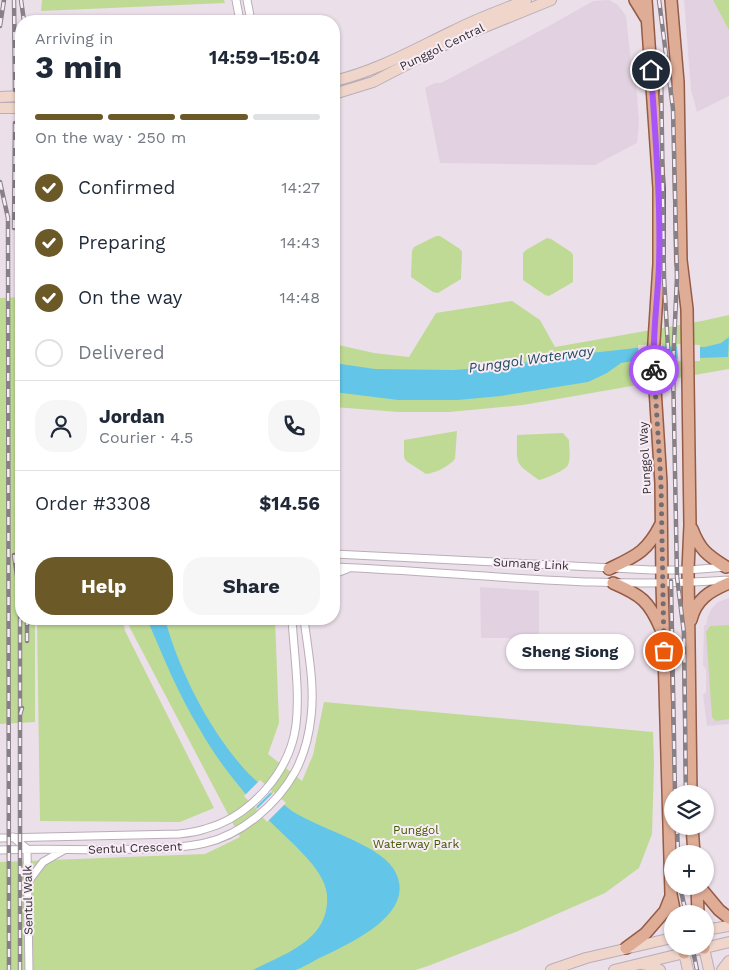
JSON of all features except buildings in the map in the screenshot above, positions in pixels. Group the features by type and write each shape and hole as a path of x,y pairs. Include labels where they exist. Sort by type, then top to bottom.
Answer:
{"main road":[{"name":"Punggol Central","path":"340,79 363,73 397,59 472,22 526,0"},
{"name":"Punggol Central","path":"340,92 373,82 460,37 551,0"},
{"path":"635,0 648,22"},
{"name":"Punggol Way","path":"646,0 659,188 659,264 653,357 662,522 663,635 669,845"},
{"path":"671,0 678,82 681,260 687,309 691,785"},
{"path":"0,97 15,96"},
{"path":"0,108 15,108"},
{"path":"609,569 642,552 655,536 662,522"},
{"path":"690,525 700,547 710,557 727,567"},
{"path":"689,629 694,610 704,596 729,582"},
{"path":"613,583 635,593 646,602 655,615 663,635"},
{"path":"626,948 645,934 666,912 671,895"},
{"path":"706,895 729,918"},
{"path":"714,928 729,926"},
{"path":"551,970 586,958 664,940"},
{"path":"714,945 729,942"},
{"path":"614,970 668,955"},
{"path":"684,955 688,970"},
{"path":"706,955 709,970"},
{"path":"722,970 729,960"},
{"path":"641,964 653,966 660,970"}],"street":[{"path":"236,0 239,15"},
{"path":"247,0 251,15"},
{"name":"Sumang Link","path":"340,554 662,571 727,567"},
{"name":"Sumang Link","path":"340,567 613,583 729,582"},
{"path":"340,572 352,568"},
{"name":"Sentul Crescent","path":"0,838 179,834 206,829 219,824 249,805 263,793 283,764 290,748 296,723 297,706 292,625"},
{"name":"Sentul Crescent","path":"0,850 176,848 206,843 238,829 260,814 274,801 296,771 304,752 310,727 312,707 311,680 305,625"},
{"name":"Sentul Walk","path":"12,837 27,849 29,970"},
{"path":"28,882 43,862 64,850"}],"shaded area":[{"path":"609,0 618,5 626,16 631,62 636,83 639,122 637,143 595,165 440,163 425,88 435,83 441,83 593,1"},
{"path":"684,0 729,0 729,96 697,112 691,90"},
{"path":"480,587 539,591 539,638 481,638"},
{"path":"729,598 729,724 707,726 703,695 706,692 706,669 703,665 704,625 706,625 712,608 718,602"}],"green space":[{"path":"42,0 224,0 225,3 41,11"},
{"path":"713,0 729,0 729,30"},
{"path":"436,236 440,236 462,252 461,279 438,293 433,292 411,277 412,251 414,247"},
{"path":"547,238 573,255 573,282 549,296 523,280 523,253"},
{"path":"15,297 15,625 35,625 35,722 0,724 0,298"},
{"path":"512,301 540,320 555,347 729,315 729,369 523,405 449,412 399,412 340,407 340,345 374,353 409,357 436,313"},
{"path":"457,431 455,459 445,467 426,474 406,461 404,457 404,440"},
{"path":"563,433 569,440 569,459 566,467 555,474 539,480 521,466 517,458 517,435"},
{"path":"37,625 124,625 125,631 214,808 180,822 40,821"},
{"name":"Punggol Waterway Park","path":"129,625 275,625 279,723 268,754 302,781 313,755 324,702 653,732 652,834 639,868 605,893 518,931 415,970 0,970 0,862 205,854 240,837"},
{"path":"729,625 729,719 716,721 712,717 706,632 710,626"}],"water":[{"path":"729,337 728,357 639,360 621,363 607,373 588,382 501,396 458,400 398,400 340,393 340,364 375,369 453,370 495,367 581,354 655,346 705,347 721,343"},
{"path":"150,625 167,625 179,660 209,721 235,758 249,774 292,811 374,851 393,868 399,884 398,898 391,911 381,922 352,942 295,970 253,970 292,951 314,934 326,910 327,895 324,884 311,862 270,822 220,762 191,715"}],"pier":[{"path":"662,344 662,362 639,362 638,345"},
{"path":"677,344 700,345 700,361 678,361"},
{"path":"260,780 272,791 255,808 244,796"},
{"path":"274,792 286,803 267,822 256,810"}],"railway":[{"path":"0,26 4,0"},
{"path":"14,0 15,90"},
{"path":"21,0 23,15"},
{"path":"659,0 673,109 677,277 673,366 677,577 684,633 686,785"},
{"path":"661,71 664,277 668,349"},
{"path":"14,228 15,123"},
{"path":"0,182 8,218 9,970"},
{"path":"14,555 15,562"},
{"path":"671,581 675,785"},
{"path":"20,625 20,715"},
{"path":"27,625 27,641"},
{"path":"20,970 20,715 22,708"},
{"path":"677,835 678,845"},
{"path":"682,895 684,905"},
{"path":"694,955 697,970"}],"way so far":[{"path":"654,370 661,483 664,651"}],"place":[{"name":"Sheng Siong","path":"664,651"}],"route":[{"path":"651,70 659,188 659,264 653,357 654,370"}],"water label":[{"name":"Punggol Waterway","path":"531,359"}]}
